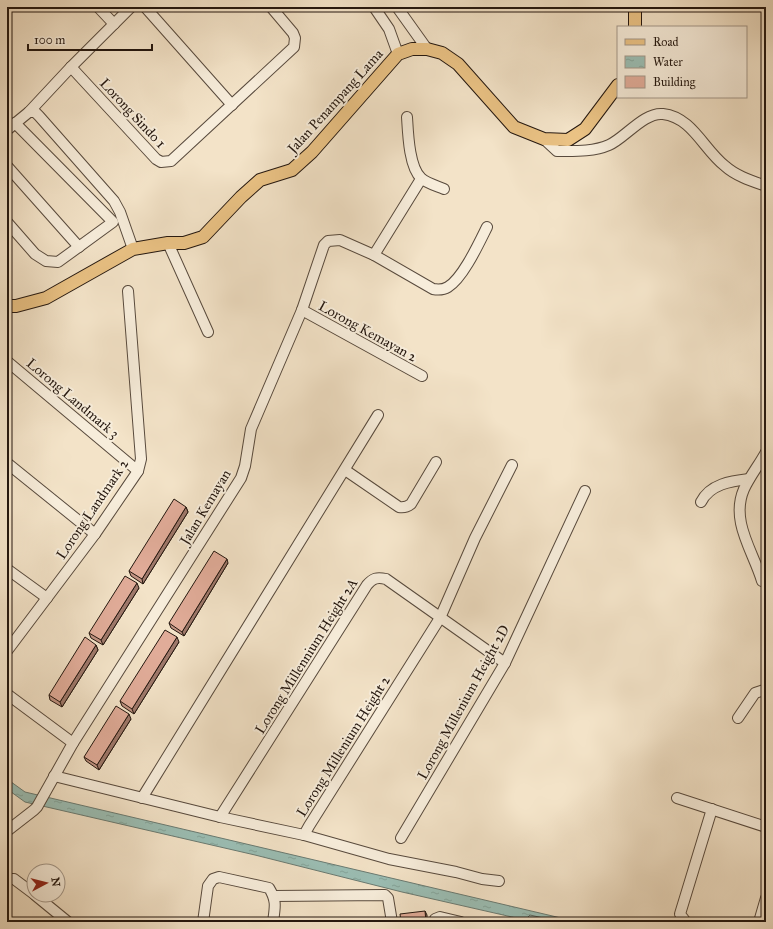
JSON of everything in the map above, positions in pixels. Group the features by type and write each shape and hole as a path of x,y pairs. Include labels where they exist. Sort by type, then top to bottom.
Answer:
{"main road":[{"path":"635,7 635,26"},
{"name":"Jalan Penampang Lama","path":"7,306 16,306 46,298 133,249 168,243 184,243 203,237 241,197 260,180 292,170 312,152 398,54 412,49 428,49 442,52 458,64 514,127 544,139 568,140 585,129 617,86"}],"street":[{"path":"98,7 114,24"},
{"path":"7,222 35,254 46,261 58,262 113,222 11,127 29,112 71,67 131,7"},
{"path":"145,7 232,105 294,47 295,38 293,34 270,7"},
{"path":"374,7 389,29 398,54"},
{"path":"397,7 428,49"},
{"name":"Lorong Sindo 1","path":"71,67 156,159 161,162 171,160 177,156 232,105"},
{"path":"29,112 35,112 39,116 114,201 120,212 133,249"},
{"path":"544,139 557,151 585,150 608,145 626,134 637,123 656,114 663,114 682,120 726,168 766,186"},
{"path":"407,117 411,153 415,168 421,179 444,189"},
{"path":"7,166 79,247"},
{"path":"374,255 421,179"},
{"name":"Jalan Kemayan","path":"7,831 37,807 73,743 241,478 245,466 251,429 302,310 324,245 328,241 340,240 374,255 433,289 439,290 449,287 463,272 487,227"},
{"path":"168,243 208,332"},
{"name":"Lorong Landmark 2","path":"7,651 96,534 138,471 141,460 128,291"},
{"name":"Lorong Kemayan 2","path":"302,310 422,376"},
{"name":"Lorong Landmark 3","path":"8,362 138,471"},
{"path":"142,798 378,415"},
{"path":"762,581 741,527 739,514 743,490 766,452"},
{"path":"345,470 402,508 411,504 436,462"},
{"path":"7,463 96,534"},
{"name":"Lorong Millenium Height 2","path":"54,776 220,817 304,835 308,826 440,618 475,538 512,465"},
{"path":"701,502 708,492 723,483 749,479"},
{"name":"Lorong Millenium Height 2D","path":"401,838 505,663 585,491"},
{"path":"7,569 47,598"},
{"name":"Lorong Millennium Height 2A","path":"220,817 366,585 371,580 380,578 386,579 440,618"},
{"path":"440,618 505,663"},
{"path":"738,718 755,693 764,690 766,691"},
{"path":"7,694 73,743"},
{"path":"677,798 766,827"},
{"path":"686,922 680,914 712,809"},
{"path":"304,835 389,859 456,872 482,879 499,881"},
{"path":"203,922 208,886 213,879 219,877 269,888 274,896 276,904 273,922"},
{"path":"7,879 14,879 26,888"},
{"path":"274,896 385,895 388,898 392,922"},
{"path":"759,922 766,898"},
{"path":"46,903 68,922"},
{"path":"434,922 435,919 440,917 461,922"}],"water":[{"path":"7,779 25,792 578,922 534,922 25,802 7,789"}],"building":[{"path":"174,499 186,507 142,579 129,571"},
{"path":"214,551 227,559 182,632 169,623"},
{"path":"125,576 137,583 101,640 89,633"},
{"path":"165,630 177,637 132,709 120,701"},
{"path":"85,637 96,645 60,702 49,695"},
{"path":"116,706 129,714 97,765 84,757"},
{"path":"425,911 426,922 401,922 400,914"}]}
